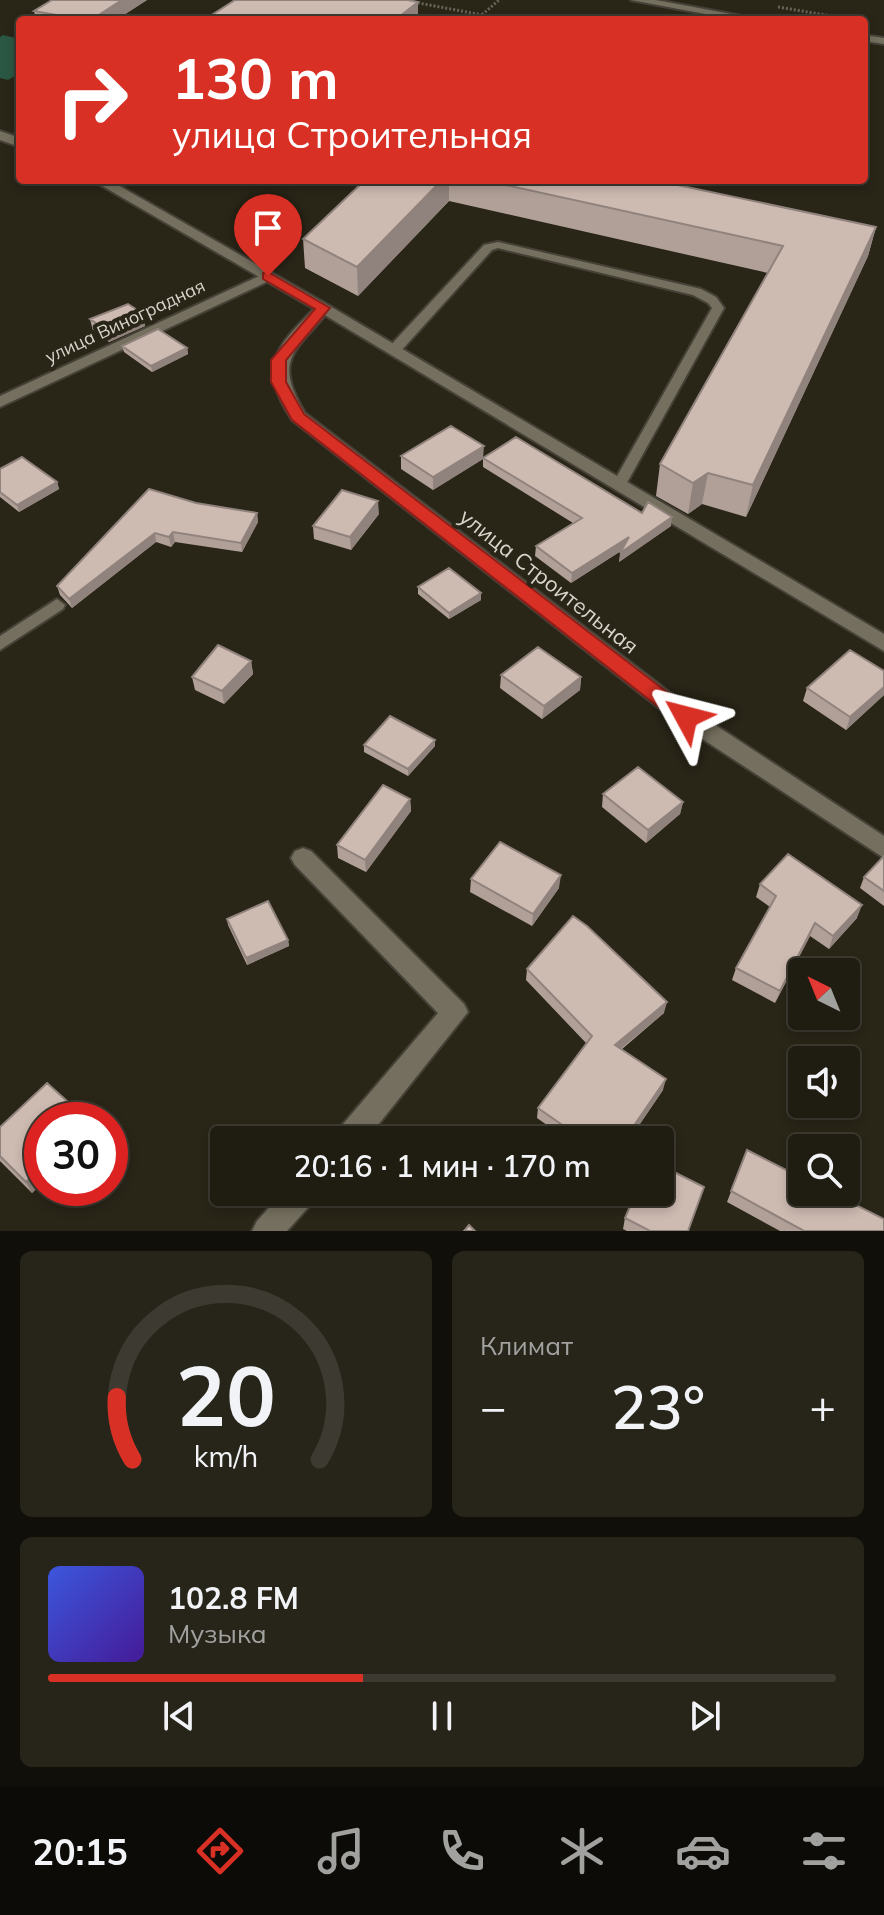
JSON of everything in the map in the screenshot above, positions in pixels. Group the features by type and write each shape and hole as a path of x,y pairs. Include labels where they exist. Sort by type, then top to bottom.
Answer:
{"street":[{"path":"636,0 733,16"},
{"path":"106,184 323,308 884,644"},
{"name":"улица Виноградная","path":"0,402 268,276"},
{"name":"улица Строительная","path":"323,308 279,360 279,382 298,416 686,717 884,848"},
{"path":"303,858 455,1012 360,1126"},
{"path":"267,1231 290,1206"}],"lane":[{"path":"394,350 488,247 498,245 697,292 712,300 718,308 619,485"},
{"path":"0,644 57,605"}],"path":[{"path":"402,0 483,15 499,0"},
{"path":"764,5 831,16"}],"green space":[{"path":"0,37 16,38 16,75 8,80 0,78"}],"building":[{"path":"52,0 122,0 97,16 62,16 34,11"},
{"path":"235,0 418,2 400,16 210,16"},
{"path":"361,184 438,184 357,267 303,239"},
{"path":"501,184 673,184 876,227 753,485 708,473 693,483 660,464 783,246"},
{"path":"128,304 142,313 106,330 90,319"},
{"path":"158,329 187,348 151,366 122,346"},
{"path":"451,426 484,446 433,477 401,456"},
{"path":"516,437 642,513 648,502 672,517 620,553 629,537 572,573 536,546 582,518 483,458"},
{"path":"22,457 57,482 17,505 0,492 0,469"},
{"path":"149,489 196,503 257,513 241,543 173,532 169,537 155,533 69,599 57,586"},
{"path":"342,490 378,501 350,537 313,526"},
{"path":"449,568 481,593 449,613 418,587"},
{"path":"218,645 251,661 222,691 192,677"},
{"path":"538,647 581,677 544,706 501,675"},
{"path":"850,650 884,671 884,687 850,717 807,688"},
{"path":"390,716 435,740 408,769 364,745"},
{"path":"638,767 683,802 648,830 603,794"},
{"path":"383,785 410,799 365,860 337,845"},
{"path":"500,842 561,875 533,914 471,879"},
{"path":"788,854 862,905 833,936 815,923 797,958 788,958 788,975 780,991 736,968 776,896 760,884"},
{"path":"884,856 884,891 864,877"},
{"path":"268,901 288,940 246,958 227,919"},
{"path":"573,916 667,1002 615,1045 666,1079 634,1126 564,1126 538,1108 592,1036 527,969"},
{"path":"47,1083 68,1102 27,1102"},
{"path":"24,1105 24,1180 0,1156 0,1127"},
{"path":"747,1150 788,1171 788,1206 858,1206 884,1219 884,1231 804,1231 731,1191"},
{"path":"674,1172 704,1187 688,1231 650,1231 625,1218 630,1206 674,1206"}],"route":[{"path":"268,276 323,308 291,342 279,360 279,382 298,416 686,717"}]}
